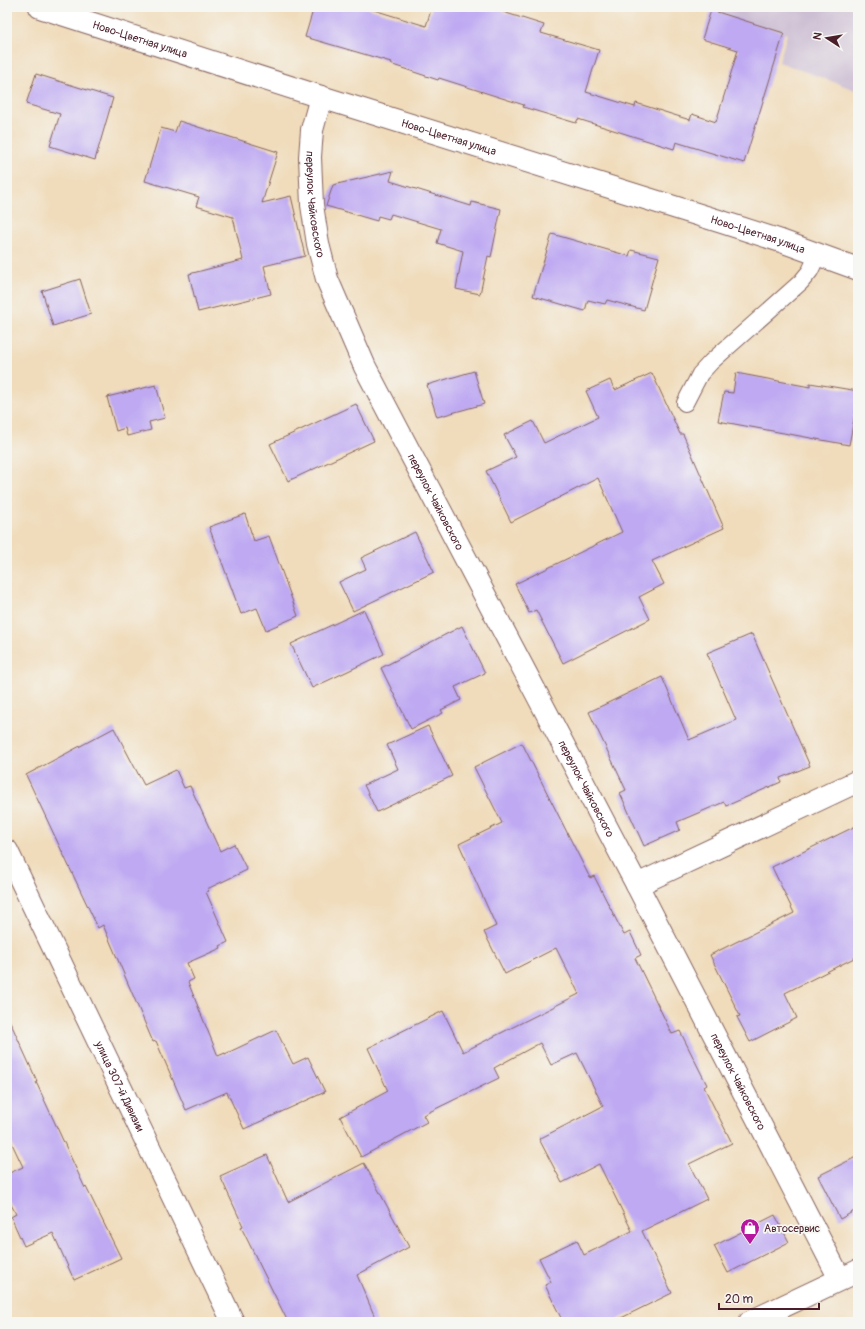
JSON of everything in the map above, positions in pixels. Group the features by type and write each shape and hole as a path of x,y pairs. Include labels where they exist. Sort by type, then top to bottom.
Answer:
{"street":[{"name":"Ново-Цветная улица","path":"40,7 321,97 722,222 858,269"},
{"name":"переулок Чайковского","path":"321,97 312,130 310,157 312,205 318,244 327,279 365,367 637,885 849,1275"},
{"path":"637,885 858,781"},
{"name":"улица 307-й Дивизии","path":"7,851 233,1322"},
{"path":"750,1322 849,1275"}],"lane":[{"path":"685,403 700,374 711,362 801,282 810,271 818,254"}],"shaded area":[{"path":"700,7 858,7 858,91 779,62 787,34"}],"building":[{"path":"314,7 364,7 426,26 432,7 505,7 503,12 544,25 541,33 599,50 586,92 635,107 636,103 690,120 692,114 716,122 738,50 702,39 711,10 784,33 744,163 676,142 674,149 578,119 576,123 523,107 524,105 439,78 438,80 390,64 391,62 305,37"},
{"path":"36,74 113,98 95,160 50,146 60,114 26,104"},
{"path":"179,121 278,152 262,203 291,196 305,256 264,266 271,294 198,312 189,274 243,260 233,217 196,206 199,197 145,181 161,128 175,132"},
{"path":"393,171 390,181 471,206 472,202 501,209 491,257 488,256 480,294 456,289 463,251 437,243 441,229 391,214 389,219 378,216 377,221 326,206 333,185"},
{"path":"552,234 629,256 631,250 659,257 644,310 607,300 605,304 588,300 585,311 533,296"},
{"path":"80,279 91,314 53,326 42,291"},
{"path":"474,371 484,404 437,417 427,385"},
{"path":"652,373 680,434 683,434 724,528 652,561 664,584 639,597 650,619 563,663 536,610 529,613 515,584 622,532 598,478 511,522 486,471 516,457 504,435 533,421 544,443 598,417 586,391 610,380 615,390"},
{"path":"736,373 810,387 810,383 858,391 849,445 718,421 724,392 733,393"},
{"path":"156,385 165,418 149,422 151,430 127,436 125,428 116,431 107,397"},
{"path":"356,404 374,441 288,481 270,444"},
{"path":"245,514 254,541 269,536 298,616 266,630 257,608 241,614 209,527"},
{"path":"415,532 434,572 353,611 339,582 366,569 361,558"},
{"path":"364,610 384,654 312,688 291,644"},
{"path":"462,626 485,673 455,687 461,700 441,710 443,713 411,729 381,668"},
{"path":"752,634 810,766 780,778 781,782 726,806 724,802 677,822 680,830 644,846 620,793 626,790 589,712 662,677 689,740 736,720 707,653"},
{"path":"428,726 452,776 377,812 364,785 398,769 387,745"},
{"path":"114,728 144,785 176,770 184,788 190,786 220,851 234,844 247,870 207,889 209,891 206,892 228,942 220,946 221,948 187,963 194,979 188,982 218,1056 276,1030 293,1064 308,1057 325,1092 244,1129 227,1092 186,1110 156,1041 153,1042 103,925 98,928 26,775"},
{"path":"522,743 590,878 594,876 624,935 630,932 641,955 635,958 672,1034 680,1031 707,1085 704,1087 732,1143 689,1164 707,1199 642,1231 672,1293 613,1322 563,1322 545,1285 551,1282 539,1258 577,1240 584,1255 632,1231 599,1164 562,1183 539,1139 603,1106 577,1053 551,1065 540,1043 494,1068 499,1078 423,1115 427,1122 361,1157 340,1117 388,1091 368,1048 443,1011 463,1052 579,994 556,948 505,974 484,932 496,926 459,844 502,823 474,767"},
{"path":"858,825 858,956 785,993 797,1018 750,1042 737,1017 740,1016 710,955 794,913 772,867"},
{"path":"7,1015 85,1188 86,1187 121,1258 74,1280 53,1233 24,1246 11,1217 16,1214 7,1197 7,1174 23,1167 7,1133"},
{"path":"267,1155 288,1202 364,1163 409,1247 357,1275 377,1322 288,1322 241,1227 243,1226 220,1176"},
{"path":"858,1156 858,1209 840,1219 818,1176"},
{"path":"775,1215 789,1242 728,1273 714,1246"}],"place":[{"name":"Автосервис","path":"750,1245"}]}
